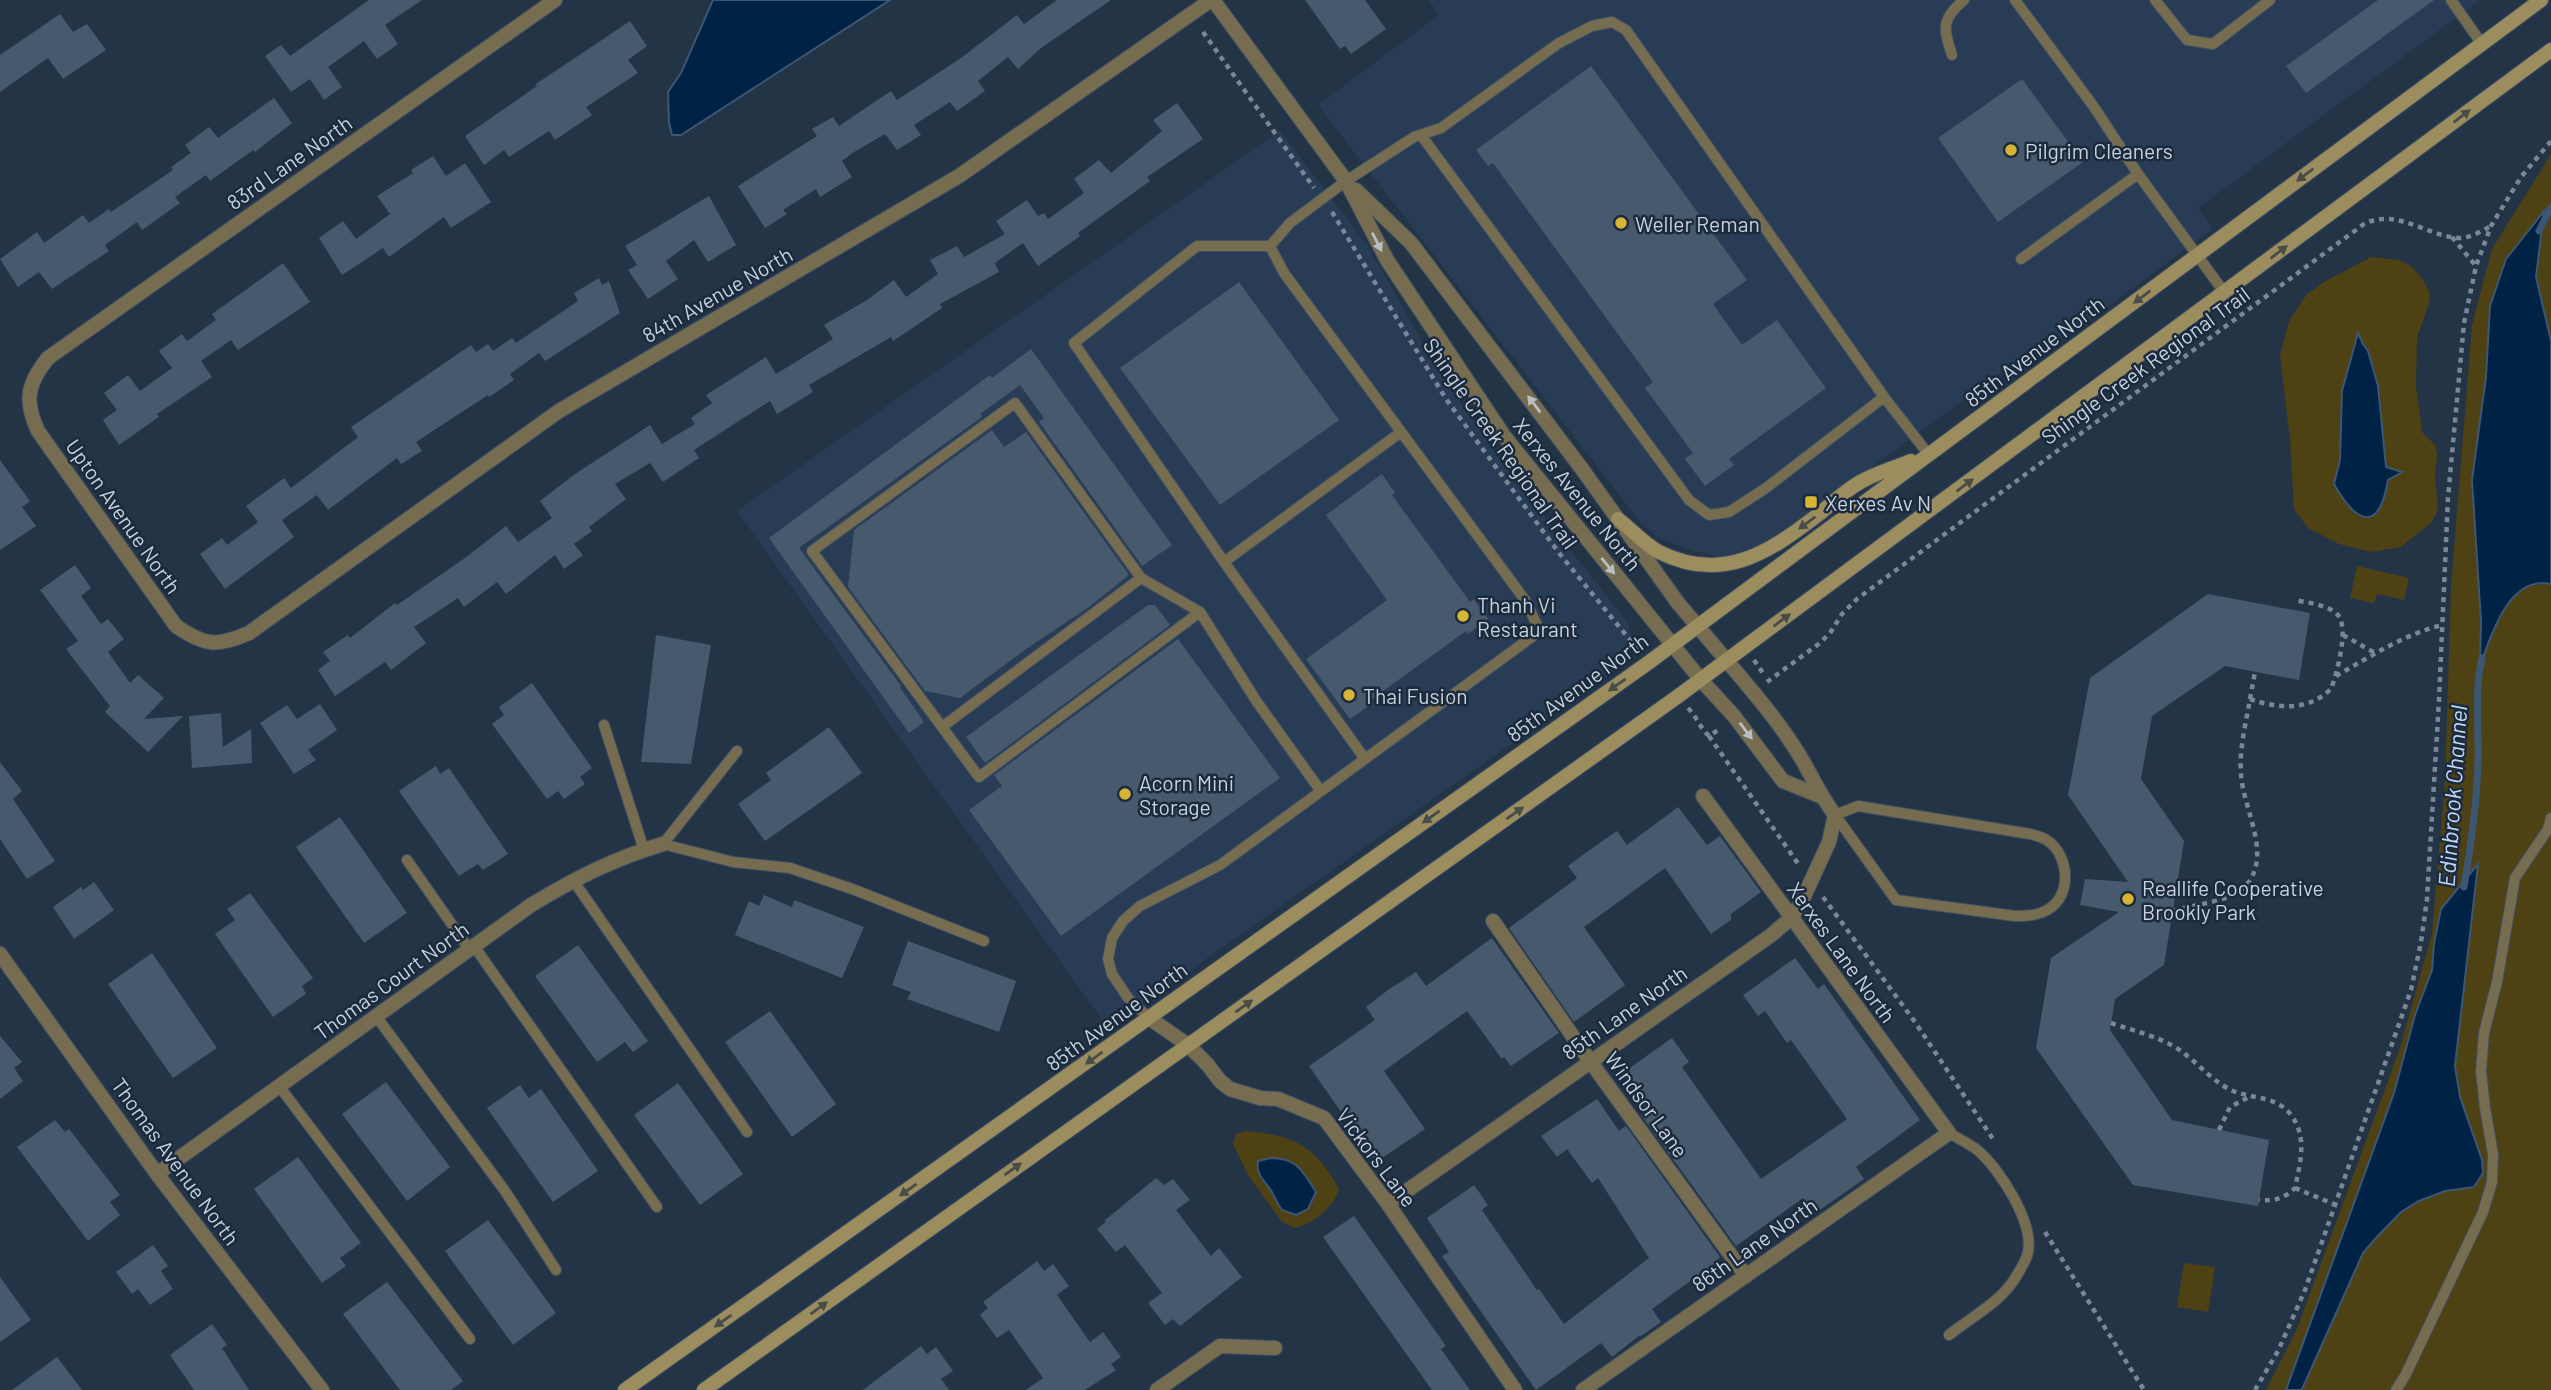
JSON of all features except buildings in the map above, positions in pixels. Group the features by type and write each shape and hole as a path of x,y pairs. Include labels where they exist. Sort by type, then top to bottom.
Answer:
{"main road":[{"name":"85th Avenue North","path":"625,1390 1648,663 2541,0"},
{"path":"704,1390 1701,680 2551,50"},
{"path":"1618,519 1657,551 1680,561 1699,565 1721,565 1750,559 1771,550 1864,479 1929,455"}],"street":[{"name":"83rd Lane North","path":"48,358 555,0"},
{"name":"Xerxes Avenue North","path":"1212,0 1346,181 1387,260 1504,436 1672,645 1734,716 1783,781 1820,796"},
{"name":"84th Avenue North","path":"249,633 559,411 959,176 1212,0"},
{"name":"Xerxes Avenue North","path":"1346,181 1411,243 1697,627 1755,694 1803,762 1820,796 1835,815"},
{"name":"Upton Avenue North","path":"48,358 34,375 29,395 30,414 37,431 176,626 209,644 230,641 249,633"},
{"name":"Xerxes Lane North","path":"1703,796 1790,919 1949,1133"},
{"name":"85th Lane North","path":"1388,1204 1770,936 1790,919 1800,905 1829,842 1835,815"},
{"name":"Thomas Court North","path":"158,1174 531,905 616,859 663,844"},
{"name":"Windsor Lane","path":"1493,921 1590,1061 1746,1276"},
{"name":"Thomas Avenue North","path":"0,954 158,1174 322,1390"},
{"name":"Vickors Lane","path":"1149,1018 1188,1045 1230,1089 1260,1098 1278,1099 1324,1118 1388,1204 1515,1390"},
{"name":"86th Lane North","path":"1583,1390 1949,1133"},
{"path":"1157,1390 1220,1346 1275,1348"}],"lane":[{"path":"1952,55 1944,31 1950,12 1964,0"},
{"path":"2015,0 2224,292"},
{"path":"2155,0 2187,40 2213,44 2270,0"},
{"path":"2451,0 2483,44"},
{"path":"1365,759 1224,562 1074,344 1197,246 1270,246 1290,223 1346,181 1414,137 1441,128 1559,43 1592,26 1612,22 1626,30 1884,397 1929,455"},
{"path":"1421,135 1689,500 1709,515 1729,512 1766,488 1884,397"},
{"path":"2021,259 2137,174"},
{"path":"1149,1018 1128,998 1112,974 1108,959 1112,938 1123,921 1140,906 1220,864 1540,631 1525,600 1284,273 1270,246"},
{"path":"1200,612 979,777 812,551 1015,403 1141,578 1200,612 1256,702 1320,790"},
{"path":"1224,562 1401,432"},
{"path":"942,727 1141,578"},
{"path":"604,725 644,850"},
{"path":"737,751 663,844 733,862 790,868 855,890 984,941"},
{"path":"1858,806 2030,834 2045,839 2063,860 2066,877 2062,892 2057,902 2046,911 2032,916 1896,900 1835,815 1858,806"},
{"path":"2396,1390 2406,1376 2483,1212 2492,1182 2493,1154 2481,1071 2484,1032 2497,982 2515,878 2548,829 2551,818"},
{"path":"407,860 657,1208"},
{"path":"573,880 747,1132"},
{"path":"376,1016 505,1191 556,1270"},
{"path":"279,1086 470,1339"},
{"path":"1949,1133 1976,1149 1997,1170 2014,1199 2026,1227 2029,1242 2027,1256 2012,1282 1990,1304 1949,1335"}],"path":[{"name":"Shingle Creek Regional Trail","path":"1203,32 1339,222 1453,409 1559,553 1648,663"},
{"path":"2255,1390 2293,1321 2411,990 2427,899 2448,498 2460,351 2476,266 2491,226 2521,177 2551,141"},
{"name":"Shingle Creek Regional Trail","path":"1765,684 1820,643 1857,598 2364,224 2377,219 2394,220 2451,237"},
{"path":"2451,237 2463,238 2491,226"},
{"path":"2451,237 2476,266"},
{"path":"2250,699 2280,707 2311,704 2332,689 2343,622 2337,614 2295,600"},
{"path":"2336,676 2421,630 2442,625"},
{"path":"2342,634 2375,653"},
{"path":"2173,911 2199,903 2207,904 2238,892 2249,881 2257,866 2258,848 2241,774 2241,753 2255,673"},
{"path":"1677,697 1698,718 1703,731 1915,1022 1999,1148"},
{"path":"1709,736 1726,724"},
{"path":"2111,1023 2164,1041 2181,1051 2219,1084 2249,1097 2267,1098 2280,1104 2291,1114 2300,1128 2302,1148 2295,1188 2284,1197 2273,1201 2259,1200"},
{"path":"2219,1130 2225,1112 2249,1097"},
{"path":"2295,1188 2336,1205"},
{"path":"2040,1223 2144,1390"}],"shaded area":[{"path":"713,0 890,0 681,135 672,135 668,92 681,73"},
{"path":"1429,0 2480,0 2198,208 2213,229 2091,319 1999,374 1765,545 1727,558 1693,551 1657,537 1641,523 1318,105 1439,15"},
{"path":"1280,131 1367,245 1439,370 1502,463 1628,623 1631,639 1628,655 1612,673 1108,1028 737,511"},
{"path":"2551,154 2551,1390 2266,1390 2297,1329 2400,1048 2432,933 2445,780 2451,587 2472,325 2492,249"},
{"path":"2544,211 2536,277 2551,341 2551,584 2536,584 2513,598 2496,624 2480,666 2481,621 2472,480 2486,377 2490,306 2506,259"},
{"path":"2371,257 2399,260 2411,266 2429,291 2430,301 2417,337 2416,386 2422,432 2435,445 2437,455 2435,475 2438,511 2431,523 2401,547 2371,552 2339,544 2308,528 2294,509 2290,440 2280,355 2289,321 2307,294","holes":["2359,334 2368,351 2386,467 2400,471 2388,480 2385,498 2335,484 2349,371"]},
{"path":"2358,333 2368,351 2378,386 2386,467 2402,472 2388,480 2379,509 2366,517 2351,508 2334,484 2340,460 2342,391"},
{"path":"2357,566 2409,578 2404,600 2377,594 2374,603 2350,598"},
{"path":"2478,864 2455,1066 2460,1097 2482,1160 2483,1173 2474,1187 2445,1191 2419,1201 2401,1212 2374,1240 2363,1253 2303,1387 2301,1390 2286,1390 2394,1093 2415,1015 2432,970 2441,909"},
{"path":"1246,1131 1291,1140 1312,1153 1339,1189 1328,1208 1316,1218 1295,1228 1282,1222 1248,1175 1233,1144 1236,1134"},
{"path":"1271,1158 1288,1160 1303,1172 1316,1192 1308,1209 1296,1215 1282,1210 1258,1171 1258,1161"},
{"path":"2184,1263 2215,1267 2208,1312 2177,1307"}],"waterway":[{"name":"Edinbrook Channel","path":"2539,231 2551,207"},
{"name":"Edinbrook Channel","path":"2464,887 2476,793 2477,697 2482,658"}],"place":[{"name":"Pilgrim Cleaners","path":"2011,150"},
{"name":"Weller Reman","path":"1621,223"},
{"name":"Xerxes Av N","path":"1811,502"},
{"name":"Thanh Vi Restaurant","path":"1463,616"},
{"name":"Thai Fusion","path":"1349,695"},
{"name":"Acorn Mini Storage","path":"1125,794"},
{"name":"Reallife Cooperative Brookly Park","path":"2128,899"}]}
